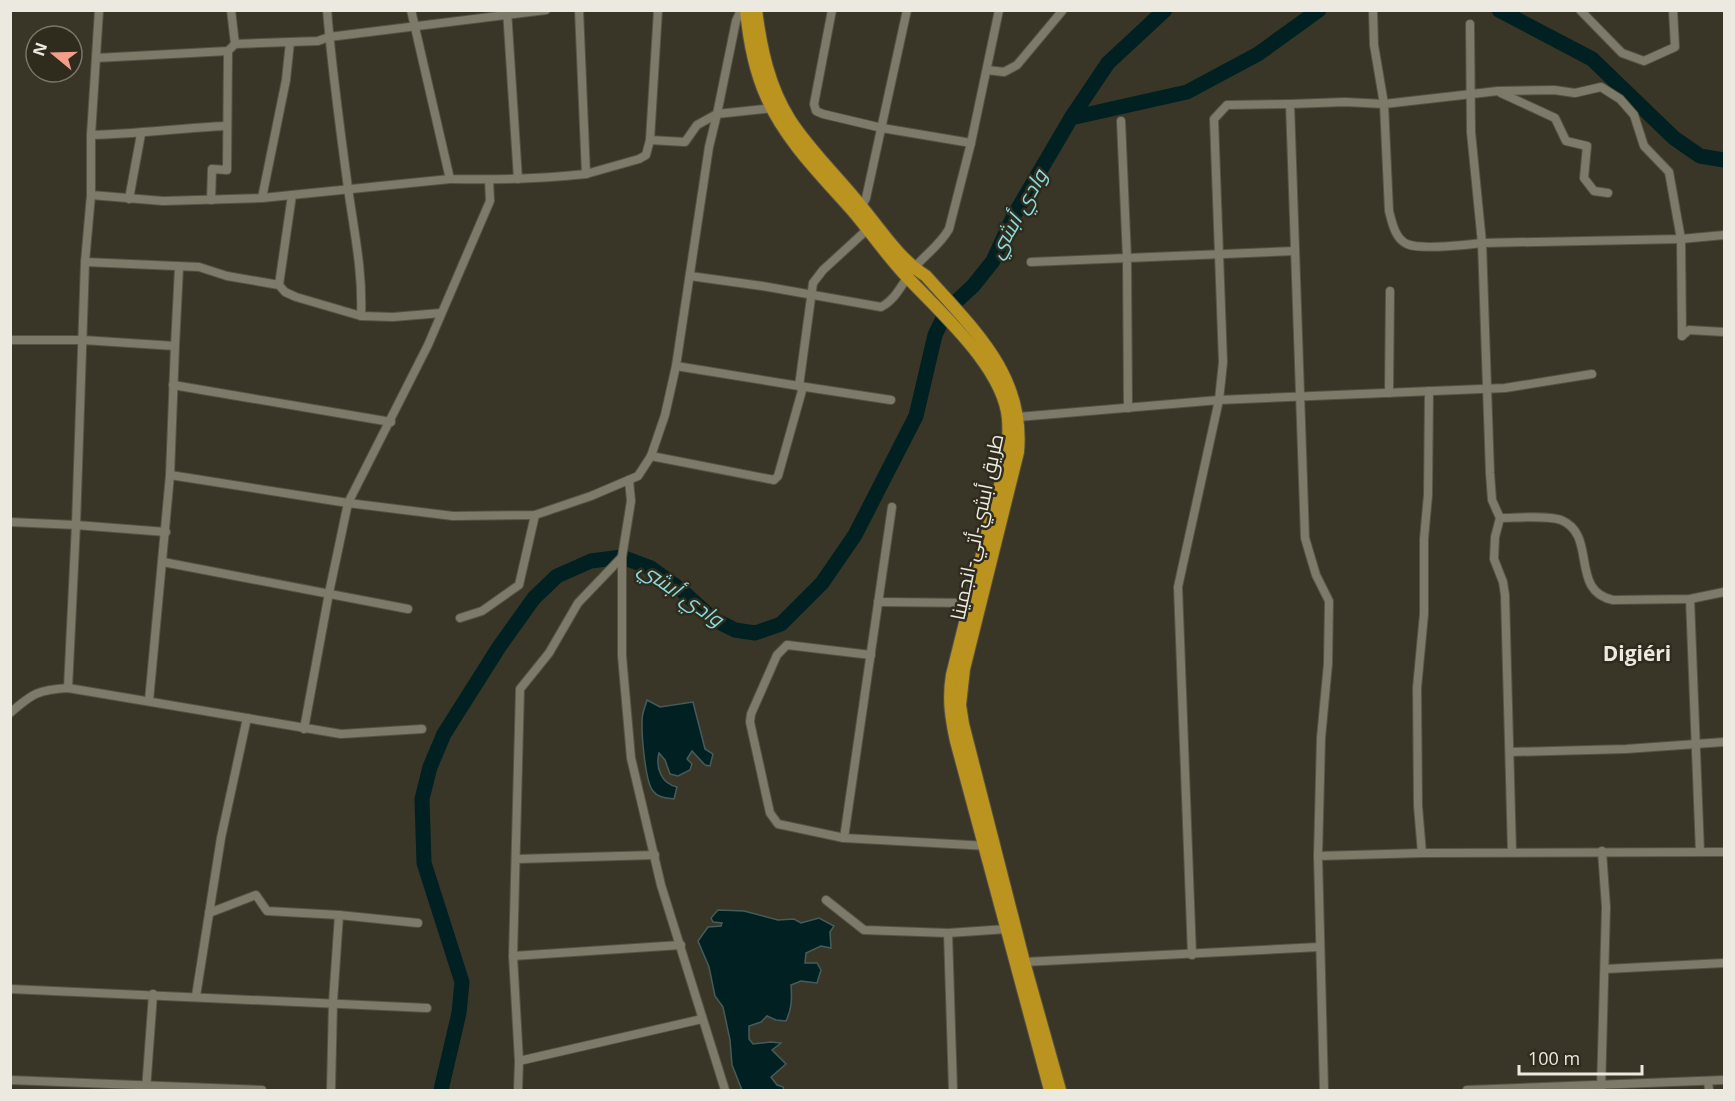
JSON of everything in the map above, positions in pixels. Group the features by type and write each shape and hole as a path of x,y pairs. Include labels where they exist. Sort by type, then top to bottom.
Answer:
{"highway":[{"path":"746,10 749,40 757,73 799,148 859,211 913,277 971,336"},
{"path":"756,10 760,40 777,107"},
{"path":"913,277 926,276 981,349 1006,406 1008,441 1006,460 975,604 952,675 949,706 956,741 1024,962 1050,1090"},
{"name":"طريق أبشي-أتي-انجمينا","path":"975,604 1018,452 1018,417 1007,378 981,349"},
{"path":"989,846 1007,929 1038,1029 1060,1090"}],"street":[{"path":"68,688 85,262 91,195 91,135 99,10"},
{"path":"231,10 235,44"},
{"path":"327,10 348,189 359,255 362,287 361,316"},
{"path":"411,10 413,27 450,179"},
{"path":"96,58 228,51 235,44 318,41 507,13 546,10"},
{"path":"579,10 586,174"},
{"path":"91,195 129,199 262,198 450,179 518,179 586,174 639,159 646,155 650,140 658,10"},
{"path":"170,475 348,503 453,516 535,515 638,476 651,456 676,366 709,147 736,21 741,10"},
{"path":"832,10 814,104 816,111 882,128 971,143"},
{"path":"859,211 866,198 907,10"},
{"path":"690,276 881,307 889,303 942,242 949,229 971,143 999,10"},
{"path":"987,70 1004,72 1017,65 1063,10"},
{"path":"1373,10 1374,45 1384,104 1389,211 1393,227 1407,244 1455,246 1482,243 1681,239 1725,235"},
{"path":"1580,10 1622,53 1644,61 1674,47 1673,10"},
{"path":"507,13 518,179"},
{"path":"1470,24 1471,132 1482,243 1492,500 1500,518 1493,549 1505,595 1512,852"},
{"path":"262,198 286,80 290,42"},
{"path":"211,200 212,170 227,170 228,51"},
{"path":"1192,955 1179,587 1219,400 1223,362 1214,119 1227,105 1346,102 1384,104 1498,91 1554,90 1575,93 1601,87 1620,99 1634,115 1644,146 1670,172 1681,239 1682,336 1689,330 1725,332"},
{"path":"1498,91 1555,118 1566,141 1587,146 1584,178 1594,191 1608,194"},
{"path":"1290,104 1305,538 1316,575 1329,601 1328,664 1321,738 1317,856 1324,1090"},
{"path":"650,140 685,142 698,125 717,114 777,107"},
{"path":"1121,121 1127,258 1128,408"},
{"path":"91,135 141,134 184,128 226,126"},
{"path":"129,199 141,134"},
{"path":"304,729 348,503 428,345 490,201 489,180"},
{"path":"279,285 292,195"},
{"path":"651,456 774,480 778,476 801,386 813,283 817,276 870,227"},
{"path":"1031,261 1295,251"},
{"path":"85,262 179,268 199,267 226,276 279,285 285,292 296,297 361,316 393,317 441,313"},
{"path":"149,701 170,475 179,268"},
{"path":"1389,393 1390,291"},
{"path":"10,340 83,340 174,346"},
{"path":"676,366 891,400"},
{"path":"1018,417 1219,400 1521,386 1592,375"},
{"path":"173,385 391,422"},
{"path":"1422,853 1418,806 1417,688 1424,614 1429,391"},
{"path":"629,480 631,501 622,556 622,656 631,758 661,885 724,1090"},
{"path":"844,838 892,507"},
{"path":"460,618 482,611 519,585 535,515"},
{"path":"1500,518 1554,518 1564,521 1580,540 1589,584 1597,594 1605,598 1613,600 1690,599 1725,592"},
{"path":"10,522 166,532"},
{"path":"518,1090 519,1061 513,956 520,689 549,653 578,603 622,556"},
{"path":"163,562 408,609"},
{"path":"1690,599 1700,852"},
{"path":"878,602 975,604"},
{"path":"870,655 787,645 777,655 751,714 750,722 773,820 778,825 844,838 989,846"},
{"path":"10,712 32,694 51,689 68,688 341,734 422,729"},
{"path":"196,996 221,838 247,718"},
{"path":"1510,752 1725,742"},
{"path":"1317,856 1602,851 1725,852"},
{"path":"1601,1088 1606,907 1602,851"},
{"path":"517,859 654,855"},
{"path":"209,913 256,896 267,910 418,923"},
{"path":"826,900 864,930 948,933 1007,929"},
{"path":"331,1090 333,1002 339,915"},
{"path":"948,933 953,1090"},
{"path":"513,956 681,945"},
{"path":"1024,962 1318,947"},
{"path":"1605,969 1725,963"},
{"path":"10,989 427,1008"},
{"path":"146,1088 153,994"},
{"path":"519,1061 702,1019"},
{"path":"10,1080 146,1088 262,1090"},
{"path":"1467,1090 1601,1088 1725,1080"},
{"path":"1708,1081 1709,1090"}],"water":[{"path":"647,700 660,707 693,702 705,749 713,754 710,766 705,765 692,751 687,759 692,764 690,770 678,776 670,774 665,760 659,753 658,764 661,774 667,783 677,787 674,799 657,795 650,786 642,729"},
{"path":"718,910 744,911 778,920 794,919 801,923 819,918 834,926 830,932 831,948 821,946 806,953 805,963 817,963 821,970 817,983 801,981 791,985 791,1003 786,1021 767,1016 761,1022 749,1026 749,1039 753,1044 781,1043 772,1050 786,1064 771,1077 784,1090 742,1090 732,1065 730,1040 723,1007 715,996 709,967 698,941 708,927 721,926 722,923 713,922 711,918"}],"waterway":[{"name":"وادي أبشي","path":"441,1090 459,1013 462,982 424,863 422,799 430,767 444,734 499,647 534,598 557,576 591,561 622,557 651,568 680,589 713,619 735,630 755,633 781,624 822,583 855,535 916,416 935,335 947,310 973,286 993,261 1013,217 1071,118 1108,63 1165,10"},
{"path":"1071,118 1187,92 1258,54 1319,10"},
{"path":"1499,10 1592,59 1674,138 1700,156 1724,160"}],"district":[{"name":"Digiéri","path":"1637,654"}]}
